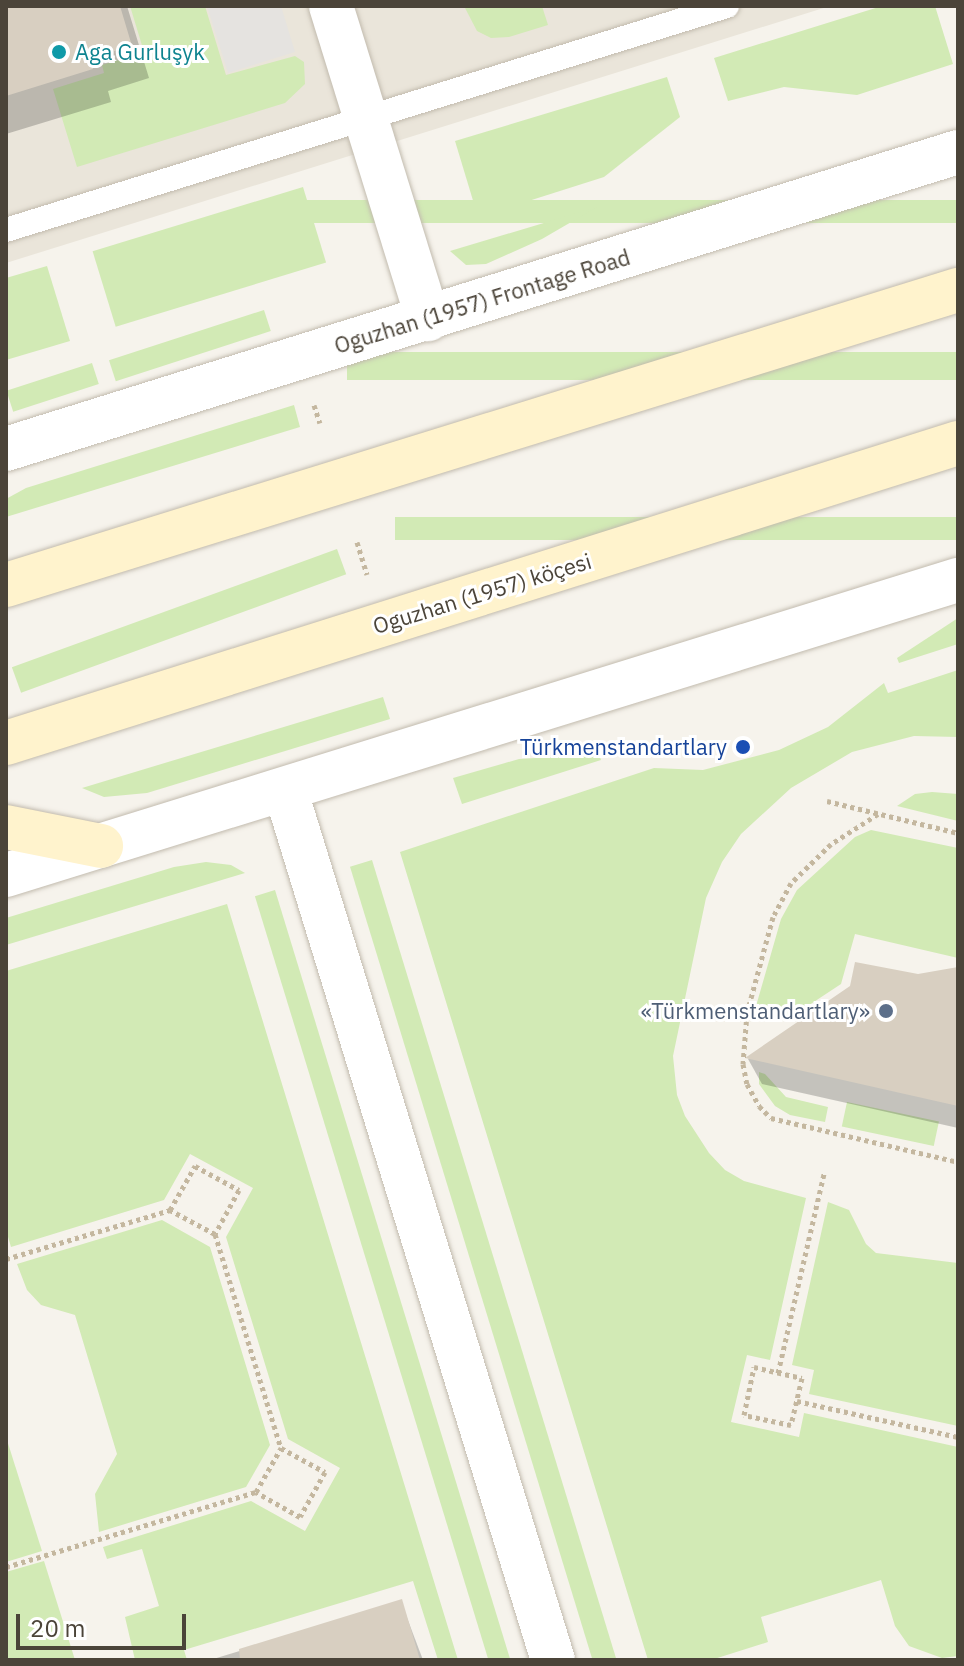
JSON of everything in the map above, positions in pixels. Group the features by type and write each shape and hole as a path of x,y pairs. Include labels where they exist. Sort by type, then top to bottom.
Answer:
{"main road":[{"path":"6,585 958,290"},
{"name":"Oguzhan (1957) köçesi","path":"6,743 958,443"},
{"path":"6,827 101,846"}],"street":[{"path":"331,6 428,319"},
{"name":"Oguzhan (1957) Frontage Road","path":"6,449 958,152"},
{"path":"6,875 958,580"},
{"path":"285,789 553,1660"}],"lane":[{"path":"6,230 727,6"}],"path":[{"path":"313,401 320,423"},
{"path":"357,542 367,574"},
{"path":"827,801 958,833"},
{"path":"878,814 831,844 791,883 773,917 747,1013 743,1064 747,1084 759,1106 771,1118 958,1162"},
{"path":"6,1259 170,1210 195,1166 239,1190 215,1234"},
{"path":"778,1373 824,1173"},
{"path":"170,1210 215,1234 281,1448 325,1472 300,1517 256,1492"},
{"path":"754,1367 778,1373 802,1378 791,1425 744,1415 754,1367"},
{"path":"797,1401 958,1437"},
{"path":"6,1567 256,1492 281,1448"}],"shaded area":[{"path":"6,6 830,6 6,263"},
{"path":"207,6 281,6 295,52 228,73"}],"green space":[{"path":"130,6 205,6 226,75 295,56 304,62 305,84 285,103 77,167 53,89 104,73 102,65 144,52"},
{"path":"464,6 542,6 548,25 509,37 491,38 477,31"},
{"path":"882,6 935,6 953,64 857,95 784,87 728,101 714,58"},
{"path":"667,77 680,117 604,177 478,217 455,141"},
{"path":"303,187 326,263 116,327 93,251"},
{"path":"303,200 958,200 958,223 303,223"},
{"path":"597,207 542,239 486,264 466,265 450,251"},
{"path":"47,266 70,341 6,360 6,278"},
{"path":"264,310 271,331 116,381 109,360"},
{"path":"347,352 958,352 958,380 347,380"},
{"path":"92,363 99,384 13,412 6,391"},
{"path":"294,405 300,427 6,517 6,499 26,488"},
{"path":"395,517 958,517 958,540 395,540"},
{"path":"337,549 346,574 21,693 12,667"},
{"path":"958,618 958,644 899,663 897,658"},
{"path":"958,670 958,737 914,736 852,752 791,788 741,834 722,862 706,898 673,1056 677,1095 685,1116 709,1153 725,1170 744,1181 806,1198 770,1360 747,1355 731,1422 799,1437 804,1413 958,1447 958,1656 942,1658 909,1646 895,1626 881,1580 761,1617 768,1642 711,1660 648,1660 400,852 654,768 703,770 779,750 828,727 884,683 888,693"},
{"path":"383,697 390,719 147,793 104,797 82,788"},
{"path":"599,754 601,760 462,804 453,778 519,759"},
{"path":"915,794 958,794 958,821 897,806"},
{"path":"871,830 958,848 958,958 855,934 841,984 785,1021 754,1013 781,919 797,890 855,837"},
{"path":"372,860 617,1660 593,1660 350,867"},
{"path":"206,862 231,865 245,873 6,945 6,918 174,867"},
{"path":"275,890 510,1660 488,1660 255,896"},
{"path":"227,904 458,1660 438,1660 413,1581 184,1650 187,1660 135,1660 125,1617 159,1606 142,1549 107,1559 103,1547 251,1501 305,1531 340,1468 288,1439 226,1237 253,1188 190,1154 164,1200 11,1247 6,1230 6,971"},
{"path":"759,1072 765,1074 786,1097 828,1107 825,1122 790,1115 775,1106 759,1084"},
{"path":"847,1102 939,1122 934,1146 842,1126"},
{"path":"828,1202 849,1210 866,1244 876,1253 958,1263 958,1426 809,1394 814,1370 792,1365"},
{"path":"162,1220 210,1247 270,1445 246,1487 99,1532 95,1494 117,1454 75,1315 41,1305 27,1290 17,1264"},
{"path":"6,1437 42,1551 6,1562"},
{"path":"44,1561 75,1660 6,1660 6,1572"}],"building":[{"name":"Aga Gurluşyk","path":"6,6 120,6 132,46 91,58 93,69 6,96"},
{"name":"«Türkmenstandartlary»","path":"855,962 918,974 958,967 958,1106 745,1058 850,986"},
{"path":"402,1599 420,1660 240,1660 239,1649"}],"place":[{"name":"Aga Gurluşyk","path":"59,52"},
{"name":"Türkmenstandartlary","path":"743,747"},
{"name":"«Türkmenstandartlary»","path":"886,1011"}]}
